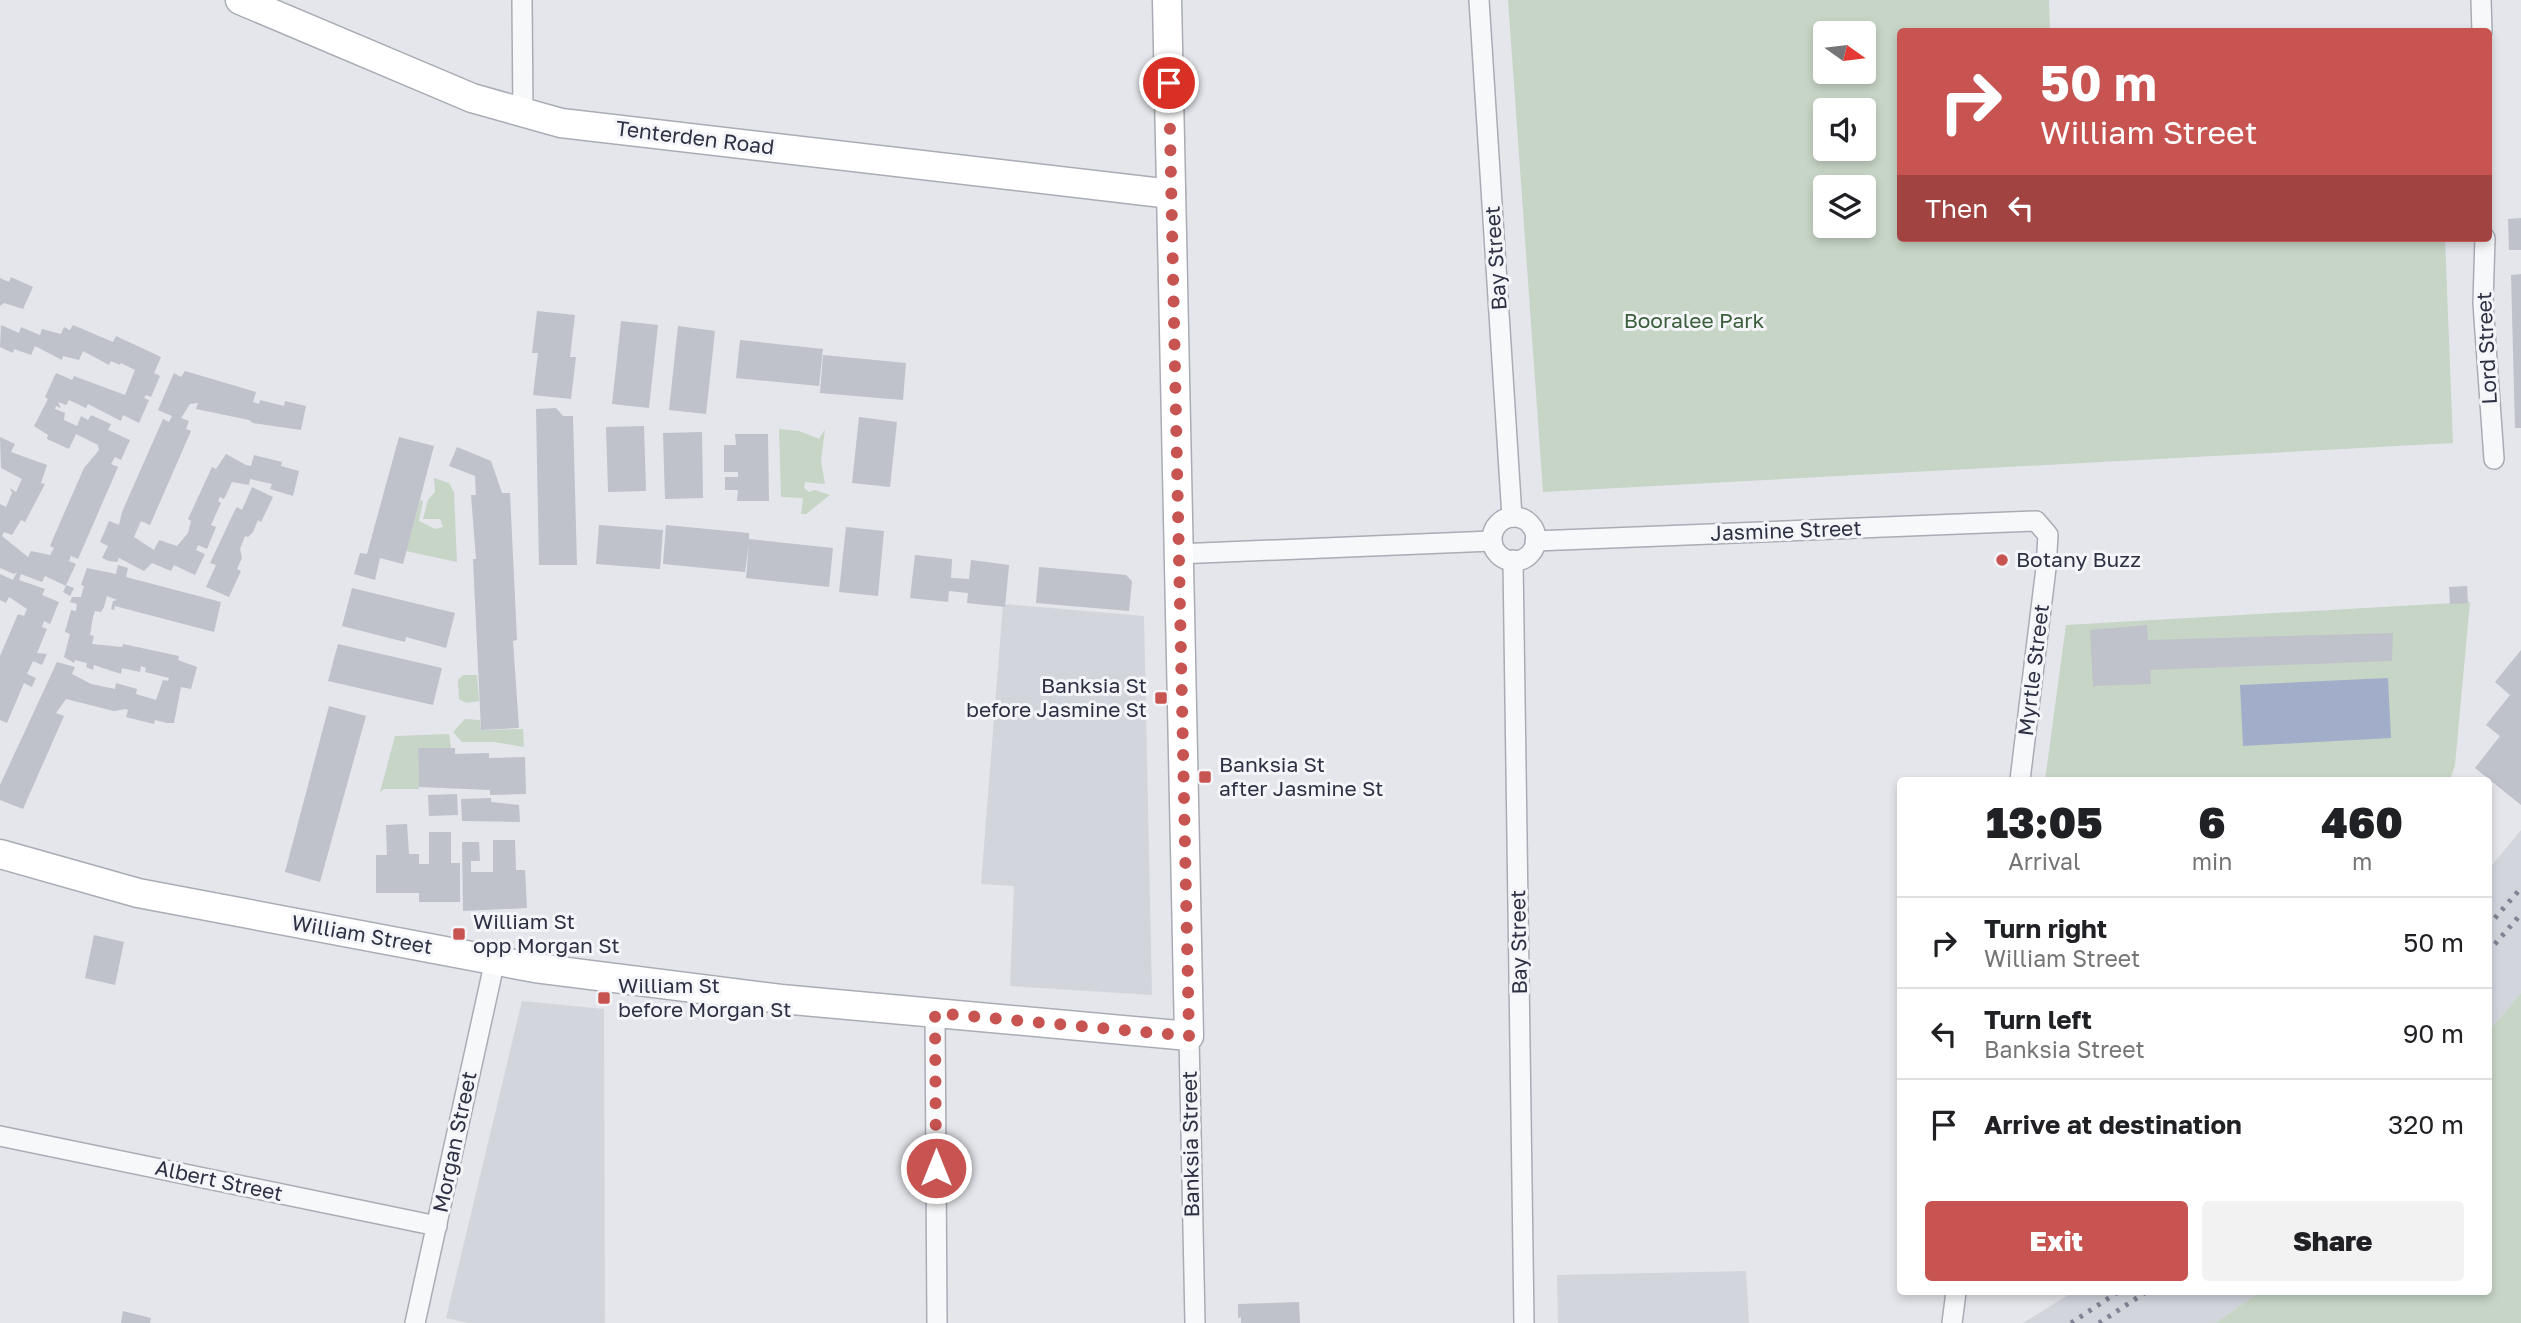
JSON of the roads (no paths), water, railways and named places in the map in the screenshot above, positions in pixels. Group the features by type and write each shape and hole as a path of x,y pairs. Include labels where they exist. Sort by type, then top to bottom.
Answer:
{"street":[{"name":"Tenterden Road","path":"240,0 472,98 561,123 1171,194"},
{"path":"522,0 523,114"},
{"name":"Banksia Street","path":"1167,0 1195,1323"},
{"name":"Bay Street","path":"1479,0 1512,517"},
{"path":"2481,0 2482,28"},
{"name":"Lord Street","path":"2485,242 2483,303 2494,459"},
{"path":"1512,517 1523,519 1531,525 1535,541 1528,555 1513,560 1499,555 1492,541 1497,524 1512,517"},
{"name":"Jasmine Street","path":"1535,541 2036,521"},
{"name":"Myrtle Street","path":"2020,777 2046,568 2048,535 2036,521"},
{"path":"1177,554 1492,541"},
{"name":"Bay Street","path":"1513,560 1524,1323"},
{"name":"William Street","path":"0,854 138,893 535,968 781,999 1189,1036"},
{"name":"Morgan Street","path":"415,1323 495,960"},
{"path":"935,1013 937,1323"},
{"name":"Albert Street","path":"0,1136 437,1226"},
{"path":"1952,1323 1956,1295"}],"water":[{"path":"2388,678 2391,738 2243,746 2240,685"}],"railway":[{"path":"2492,921 2521,888"},
{"path":"2492,947 2521,914"},
{"path":"2071,1323 2113,1295"},
{"path":"2099,1323 2141,1295"}],"place":[{"name":"Botany Buzz","path":"2002,560"},
{"name":"Banksia St before Jasmine St","path":"1161,698"},
{"name":"Banksia St after Jasmine St","path":"1205,777"},
{"name":"William St opp Morgan St","path":"459,934"},
{"name":"William St before Morgan St","path":"604,998"}],"park label":[{"name":"Booralee Park","path":"1694,321"}]}
